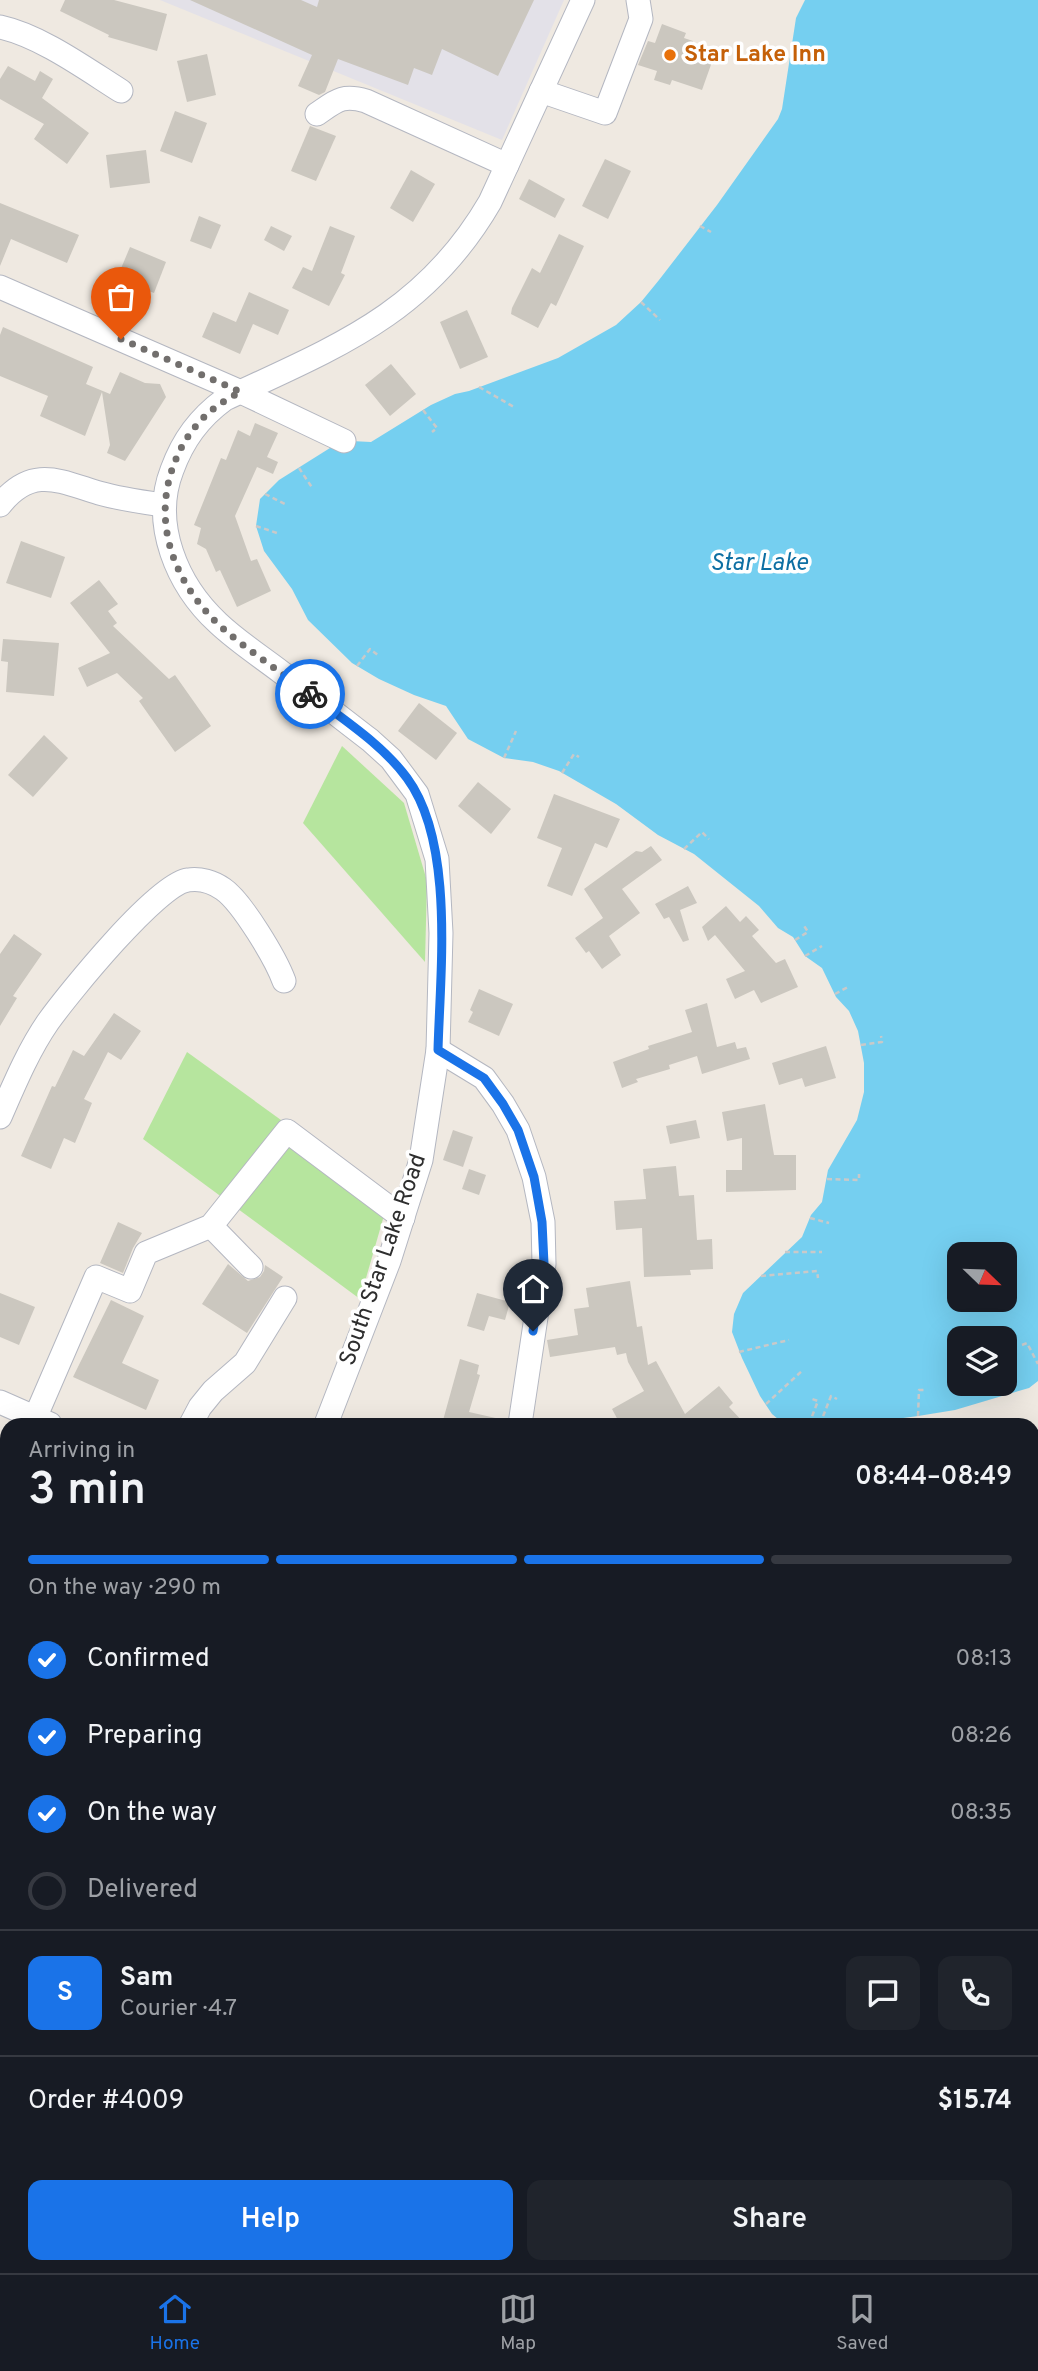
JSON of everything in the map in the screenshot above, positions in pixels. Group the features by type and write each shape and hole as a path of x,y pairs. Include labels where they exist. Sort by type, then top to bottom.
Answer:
{"street":[{"name":"South Star Lake Road","path":"328,1418 389,1261 421,1160 438,1050 441,893 437,859 417,794 391,759 218,624 204,608 177,568 164,522 163,505 169,477 190,432 210,410 357,335 411,299 446,265 490,202 583,0"},
{"path":"541,91 605,113 641,19 638,0"},
{"path":"0,27 40,43 121,92"},
{"path":"317,114 338,99 351,97 507,165"},
{"path":"0,287 241,392 344,441"},
{"path":"0,505 16,490 40,479 70,482 116,497 163,505"},
{"path":"0,1117 48,1022 140,912 179,881 205,880 229,893 273,954 284,981"},
{"path":"438,1050 484,1078 518,1130 534,1177 542,1222 544,1264 521,1418"},
{"path":"44,1418 96,1277 130,1291 146,1253 211,1226 287,1131 403,1218"},
{"path":"211,1226 251,1267"},
{"path":"194,1418 213,1391 245,1363 285,1298"},
{"path":"0,1402 36,1418"}],"path":[{"path":"700,226 711,232"},
{"path":"641,302 660,320"},
{"path":"479,387 514,407"},
{"path":"423,410 437,428 432,432"},
{"path":"299,468 313,489"},
{"path":"265,494 285,503"},
{"path":"256,526 277,533"},
{"path":"357,666 370,649 379,656"},
{"path":"504,758 516,731"},
{"path":"562,773 574,754 579,757"},
{"path":"684,849 702,832 709,839"},
{"path":"795,940 808,932 803,924"},
{"path":"805,956 822,946"},
{"path":"835,994 848,987"},
{"path":"861,1045 882,1042 881,1035"},
{"path":"827,1179 859,1180 859,1174"},
{"path":"810,1218 829,1223"},
{"path":"785,1252 822,1252"},
{"path":"761,1276 817,1271 818,1278"},
{"path":"739,1352 789,1340"},
{"path":"1022,1345 1027,1343 1038,1364"},
{"path":"766,1404 803,1370"},
{"path":"918,1416 919,1390 924,1390"},
{"path":"822,1418 831,1396 837,1399"},
{"path":"811,1418 818,1401 812,1399"}],"shaded area":[{"path":"160,0 564,0 502,140"}],"green space":[{"path":"342,746 404,803 427,881 425,962 303,823"},
{"path":"187,1052 389,1198 360,1299 143,1139"}],"water":[{"name":"Star Lake","path":"805,0 1038,0 1038,1381 1029,1388 1017,1392 1017,1326 947,1326 947,1396 1002,1396 955,1410 903,1418 777,1418 760,1396 732,1332 734,1314 743,1293 802,1237 811,1215 822,1202 828,1170 857,1120 864,1092 864,1063 858,1031 849,1011 836,997 822,968 805,956 793,937 778,928 759,906 694,854 658,835 616,804 559,771 533,762 504,758 468,739 446,706 379,679 352,663 308,620 292,589 264,551 256,526 260,499 279,480 330,448 351,441 371,442 431,405 558,358 616,325 641,302 659,280 778,119 782,109 796,18"}],"building":[{"path":"65,0 114,0 167,14 157,51 108,37 109,35 60,11"},
{"path":"190,0 301,0 317,7 319,0 534,0 498,76 442,49 432,75 414,68 408,85 338,59 325,92 319,95 298,86 312,55"},
{"name":"Star Lake Inn","path":"662,24 686,33 684,38 693,41 690,51 713,59 702,90 672,80 670,85 654,80 657,71 638,65 648,41 655,43"},
{"path":"207,54 216,95 187,102 177,61"},
{"path":"8,66 35,81 40,71 53,79 42,98 89,133 67,164 34,139 44,124 0,99 0,79"},
{"path":"175,111 207,123 192,163 160,151"},
{"path":"310,126 336,136 316,181 291,171"},
{"path":"146,150 150,183 110,188 106,155"},
{"path":"605,159 631,171 608,219 582,206"},
{"path":"411,170 435,184 413,222 390,208"},
{"path":"529,179 565,199 555,218 519,199"},
{"path":"0,203 79,235 67,263 11,239 0,266"},
{"path":"199,216 221,225 211,249 190,241"},
{"path":"271,226 292,236 284,251 264,240"},
{"path":"330,226 355,236 341,273 345,275 329,306 292,288 303,267 312,271"},
{"path":"559,234 584,246 556,306 551,303 538,328 511,314 512,308 532,268 540,273"},
{"path":"130,247 166,262 154,293 117,278"},
{"path":"249,292 289,310 278,335 253,324 240,354 202,337 213,312 236,322"},
{"path":"467,310 488,357 460,369 440,322"},
{"path":"3,327 93,367 86,384 110,394 120,372 145,383 160,384 166,397 125,461 107,453 110,445 102,392 85,436 40,416 48,396 0,376 0,335"},
{"path":"391,364 416,394 390,416 365,385"},
{"path":"255,423 278,433 267,457 278,462 273,474 257,467 235,516 251,561 257,559 271,591 237,607 220,570 216,572 206,549 197,544 201,528 194,525 221,458 226,460 238,430 250,436"},
{"path":"21,541 65,557 51,598 6,583"},
{"path":"99,580 118,604 108,611 117,623 113,626 169,679 175,675 211,726 175,752 139,701 143,698 117,673 87,687 78,668 110,653 70,603"},
{"path":"3,639 59,643 54,696 6,692 8,662 1,661"},
{"path":"419,703 457,733 436,760 398,731"},
{"path":"44,735 68,758 33,797 8,775"},
{"path":"478,782 511,809 491,834 458,806"},
{"path":"554,794 620,819 607,848 595,843 572,896 547,886 562,848 537,838"},
{"path":"651,846 662,860 622,889 640,913 609,936 621,955 602,969 575,938 603,918 584,889 636,851 642,852"},
{"path":"688,886 697,903 680,910 689,940 683,942 669,917 664,919 655,904"},
{"path":"726,906 740,922 746,916 759,930 752,936 776,963 785,959 798,987 761,1003 754,990 735,999 726,979 745,971 715,935 708,941 702,927"},
{"path":"14,934 42,954 13,996 17,998 0,1026 0,954"},
{"path":"479,989 513,1004 499,1036 468,1022"},
{"path":"707,1003 717,1047 735,1042 737,1049 746,1047 750,1059 702,1074 697,1056 669,1065 670,1069 636,1079 638,1082 622,1088 613,1062 649,1049 648,1046 692,1032 685,1010"},
{"path":"114,1013 141,1031 121,1060 108,1052 84,1099 92,1103 75,1143 64,1138 51,1169 21,1156 52,1086 55,1087 73,1050 84,1056"},
{"path":"826,1046 836,1078 805,1087 802,1078 779,1085 772,1063"},
{"path":"765,1104 774,1155 796,1155 796,1190 726,1192 726,1170 742,1170 742,1138 727,1141 722,1112"},
{"path":"696,1120 700,1138 670,1144 666,1126"},
{"path":"453,1130 473,1137 463,1167 443,1160"},
{"path":"676,1166 679,1196 694,1195 697,1240 712,1239 713,1269 690,1270 691,1275 644,1277 642,1228 616,1230 614,1201 646,1199 643,1169"},
{"path":"469,1169 486,1175 479,1195 462,1189"},
{"path":"118,1222 142,1233 123,1273 100,1263"},
{"path":"228,1264 248,1281 260,1277 265,1265 283,1277 247,1333 202,1304"},
{"path":"630,1281 637,1327 642,1326 648,1365 656,1361 685,1414 719,1386 733,1403 729,1407 739,1418 617,1418 612,1409 644,1391 626,1353 617,1355 615,1347 550,1357 547,1340 578,1335 574,1309 589,1307 586,1288"},
{"path":"0,1293 35,1307 19,1345 0,1337"},
{"path":"477,1293 510,1302 505,1320 489,1316 484,1331 467,1326"},
{"path":"111,1300 144,1316 122,1363 159,1380 146,1410 73,1377"},
{"path":"460,1359 479,1365 477,1374 480,1375 469,1412 496,1418 444,1418"}],"way so far":[{"path":"121,339 241,392 210,410 184,442 165,490 163,505 167,537 177,568 218,624 310,694"}],"place":[{"name":"Star Lake Inn","path":"670,55"}],"route":[{"path":"310,694 391,759 417,794 425,815 437,859 441,893 438,1050 484,1078 518,1130 534,1177 542,1222 544,1264 533,1331"}]}
